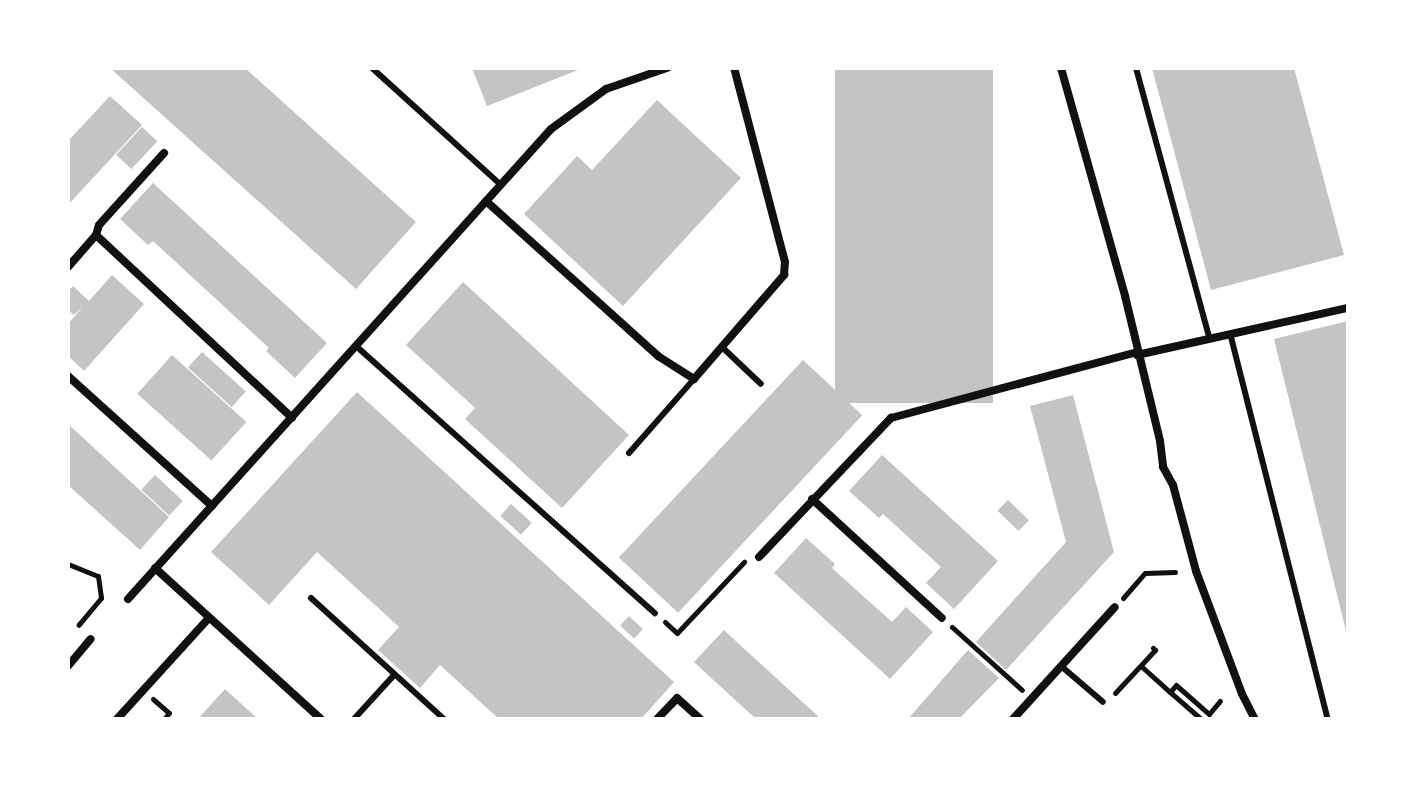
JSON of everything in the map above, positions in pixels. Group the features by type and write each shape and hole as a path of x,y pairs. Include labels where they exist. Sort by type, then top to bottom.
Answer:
{"street":[{"path":"128,599 551,129 576,107 606,89 667,68"},
{"path":"486,201 658,356 694,379 784,275 785,262 734,68"},
{"path":"1061,68 1125,296 1160,441 1163,467 1173,485 1196,571 1242,694 1255,719"},
{"path":"68,267 96,235 99,225 164,153"},
{"path":"96,235 292,418"},
{"path":"759,557 891,418 1137,354 1209,337 1231,337 1348,308"},
{"path":"68,376 212,506"},
{"path":"812,499 942,618"},
{"path":"155,568 321,719"},
{"path":"1013,719 1115,607"},
{"path":"117,719 209,618"},
{"path":"68,666 91,639"},
{"path":"657,719 677,698 700,719"}],"lane":[{"path":"372,68 501,185"},
{"path":"1136,68 1209,337"},
{"path":"1231,337 1328,719"},
{"path":"356,346 655,613"},
{"path":"723,348 761,384"},
{"path":"629,453 694,379"},
{"path":"311,598 444,719"},
{"path":"1061,666 1103,702"},
{"path":"354,719 394,675"}],"path":[{"path":"655,613 677,633 750,555 759,557"},
{"path":"68,564 98,576 101,598 77,627"},
{"path":"1115,607 1145,573 1175,572"},
{"path":"942,618 1024,692"},
{"path":"1109,695 1112,691 1116,693 1155,650 1153,648"},
{"path":"1141,666 1201,719"},
{"path":"1170,692 1176,685 1209,714 1220,701"},
{"path":"144,690 169,713 164,719"}],"building":[{"path":"110,68 245,68 416,222 356,289"},
{"path":"472,68 583,68 487,106"},
{"path":"835,68 993,68 993,403 835,403"},
{"path":"1152,68 1294,68 1344,255 1211,290"},
{"path":"110,96 142,125 68,205 68,141"},
{"path":"657,100 741,178 623,306 524,214 577,156 592,170"},
{"path":"142,127 157,141 131,169 116,155"},
{"path":"153,183 327,343 295,378 266,351 269,348 153,241 148,245 120,219"},
{"path":"112,275 144,304 84,371 68,356 68,324 83,307 74,315 68,310 68,291 73,286 89,301"},
{"path":"463,282 629,435 562,508 465,419 475,408 406,345"},
{"path":"1348,321 1348,635 1347,635 1274,339"},
{"path":"202,352 246,391 232,407 188,368"},
{"path":"172,355 246,422 212,461 137,394"},
{"path":"803,360 862,415 678,613 619,557"},
{"path":"357,392 674,682 641,719 499,719 440,665 420,688 378,650 399,627 317,552 269,605 211,552"},
{"path":"1073,395 1114,552 1006,670 976,642 1066,542 1030,406"},
{"path":"68,424 169,517 140,550 68,485"},
{"path":"882,455 998,561 954,609 926,583 941,567 883,514 879,518 849,491"},
{"path":"155,475 183,501 169,516 141,490"},
{"path":"1008,500 1029,520 1018,531 998,511"},
{"path":"511,504 532,523 521,535 500,516"},
{"path":"806,538 835,564 832,568 892,622 906,607 933,632 890,679 774,573"},
{"path":"629,616 643,629 634,638 620,626"},
{"path":"724,630 821,719 756,719 709,676 694,662"},
{"path":"968,650 999,678 959,719 908,719"},
{"path":"225,689 258,719 198,719"}]}
